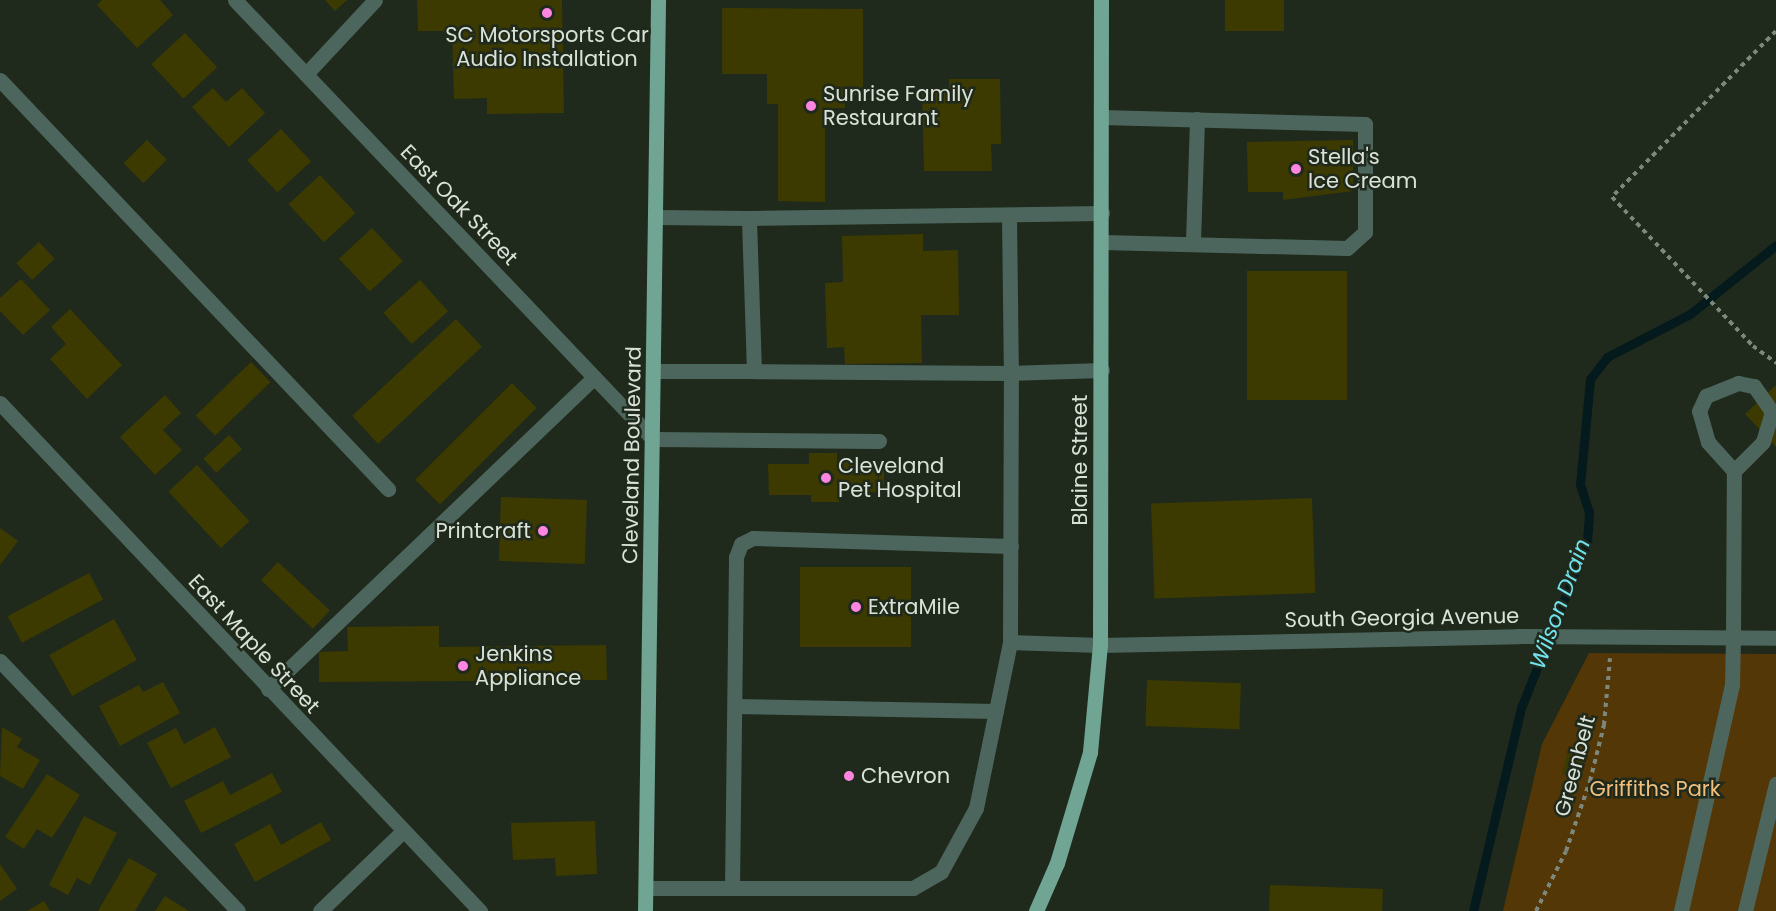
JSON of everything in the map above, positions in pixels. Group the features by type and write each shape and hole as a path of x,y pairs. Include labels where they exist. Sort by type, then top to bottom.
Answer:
{"main road":[{"name":"Cleveland Boulevard","path":"645,911 658,0"},
{"name":"Blaine Street","path":"1035,911 1057,862 1090,752 1100,645 1101,0"}],"street":[{"name":"East Oak Street","path":"235,0 653,439"},
{"path":"306,74 375,0"},
{"path":"0,80 388,489"},
{"path":"1101,117 1365,124 1365,232 1347,248 1213,247 1193,241 1102,242"},
{"path":"1193,241 1197,119"},
{"path":"656,217 1009,217 1102,213"},
{"path":"646,888 913,888 941,872 976,808 1011,642 1009,217"},
{"path":"749,218 754,371"},
{"path":"654,371 1011,373 1102,370"},
{"path":"268,689 594,376"},
{"path":"1681,911 1732,685 1734,471 1708,442 1699,411 1706,396 1738,382 1754,386 1772,412 1763,442 1734,471"},
{"name":"East Maple Street","path":"0,403 402,832 480,911"},
{"path":"653,439 879,441"},
{"path":"732,888 736,557 741,544 753,538 1011,546"},
{"name":"South Georgia Avenue","path":"1011,642 1100,645 1518,636 1776,638"},
{"path":"0,661 238,911"},
{"path":"735,706 996,711"},
{"path":"1745,911 1776,784"},
{"path":"320,911 402,832"}],"path":[{"path":"1776,32 1612,197 1730,321 1776,363"},
{"name":"Greenbelt","path":"1536,911 1566,851 1590,781 1604,725 1610,657"}],"green space":[{"name":"Griffiths Park","path":"1589,653 1776,654 1776,911 1503,911 1542,744"}],"building":[{"path":"102,0 160,0 173,15 137,48 97,5"},
{"path":"325,0 347,0 335,11"},
{"path":"417,0 562,0 564,113 487,114 487,98 454,99 452,31 418,31"},
{"path":"1225,0 1284,0 1284,31 1225,31"},
{"name":"Sunrise Family Restaurant","path":"722,8 863,9 863,95 844,95 845,108 825,108 825,202 778,201 778,104 767,104 767,74 722,74"},
{"path":"185,33 217,67 183,99 151,64"},
{"path":"949,79 1000,79 1001,144 991,144 992,171 924,171 922,89 949,89"},
{"path":"213,88 226,102 242,88 265,113 229,147 192,107"},
{"path":"281,129 311,161 277,193 247,160"},
{"path":"147,140 167,160 143,183 124,163"},
{"path":"1353,140 1353,191 1283,200 1283,192 1248,192 1247,142"},
{"path":"320,175 355,213 324,242 289,204"},
{"path":"372,228 403,261 370,292 339,259"},
{"path":"923,234 923,251 958,250 959,315 921,315 922,363 845,364 844,347 827,348 825,283 843,282 842,236"},
{"path":"39,242 55,259 32,280 16,263"},
{"path":"1247,271 1347,271 1347,400 1247,400"},
{"path":"21,279 50,310 23,335 0,311 0,298"},
{"path":"420,280 448,311 412,344 384,313"},
{"path":"70,309 122,365 87,399 50,359 66,344 51,327"},
{"path":"456,319 482,347 378,444 352,416"},
{"path":"251,362 270,382 215,436 196,415"},
{"path":"512,383 537,408 440,505 415,480"},
{"path":"1776,385 1776,447 1745,414"},
{"path":"165,395 181,413 163,430 182,450 155,475 120,437"},
{"path":"229,435 242,449 216,473 203,459"},
{"name":"Cleveland Pet Hospital","path":"809,453 837,453 837,462 884,462 884,492 839,492 839,502 811,502 811,495 769,495 768,464 809,464"},
{"path":"197,465 250,521 221,548 168,492"},
{"name":"Printcraft","path":"501,497 587,500 585,564 499,561"},
{"path":"1312,498 1315,593 1154,599 1151,504"},
{"path":"0,528 18,541 0,565"},
{"path":"278,562 330,610 313,629 261,580"},
{"name":"ExtraMile","path":"800,567 911,567 911,647 800,647"},
{"path":"89,573 103,599 22,643 8,616"},
{"path":"114,619 137,660 72,696 49,655"},
{"name":"Jenkins Appliance","path":"439,626 439,647 606,645 607,680 319,682 319,652 348,651 347,627"},
{"path":"1147,680 1241,683 1239,729 1145,726"},
{"path":"163,682 180,713 120,746 99,706 139,685 143,692"},
{"path":"2,727 22,739 17,747 40,760 23,789 0,776"},
{"path":"215,727 231,757 171,788 147,743 176,728 184,744"},
{"path":"1569,748 1587,753 1580,779 1562,774"},
{"path":"272,773 282,792 201,833 184,801 223,781 230,795"},
{"path":"47,774 80,795 52,838 37,829 24,849 5,837"},
{"path":"84,816 117,833 90,885 77,878 68,895 49,885"},
{"path":"595,821 597,874 556,876 555,858 513,860 511,823"},
{"path":"321,822 331,840 255,882 234,844 270,824 281,845"},
{"path":"129,858 157,874 135,911 98,911"},
{"path":"0,864 17,889 0,901"},
{"path":"1270,885 1383,889 1382,911 1269,911"},
{"path":"165,896 189,911 155,911"},
{"path":"44,901 50,911 27,911"}],"waterway":[{"name":"Wilson Drain","path":"1473,911 1521,708 1587,542 1589,512 1580,485 1590,379 1607,357 1690,314 1776,245"}],"place":[{"name":"SC Motorsports Car Audio Installation","path":"547,13"},
{"name":"Sunrise Family Restaurant","path":"811,106"},
{"name":"Stella's Ice Cream","path":"1296,169"},
{"name":"Cleveland Pet Hospital","path":"826,478"},
{"name":"Printcraft","path":"543,531"},
{"name":"ExtraMile","path":"856,607"},
{"name":"Jenkins Appliance","path":"463,666"},
{"name":"Chevron","path":"849,776"}]}
